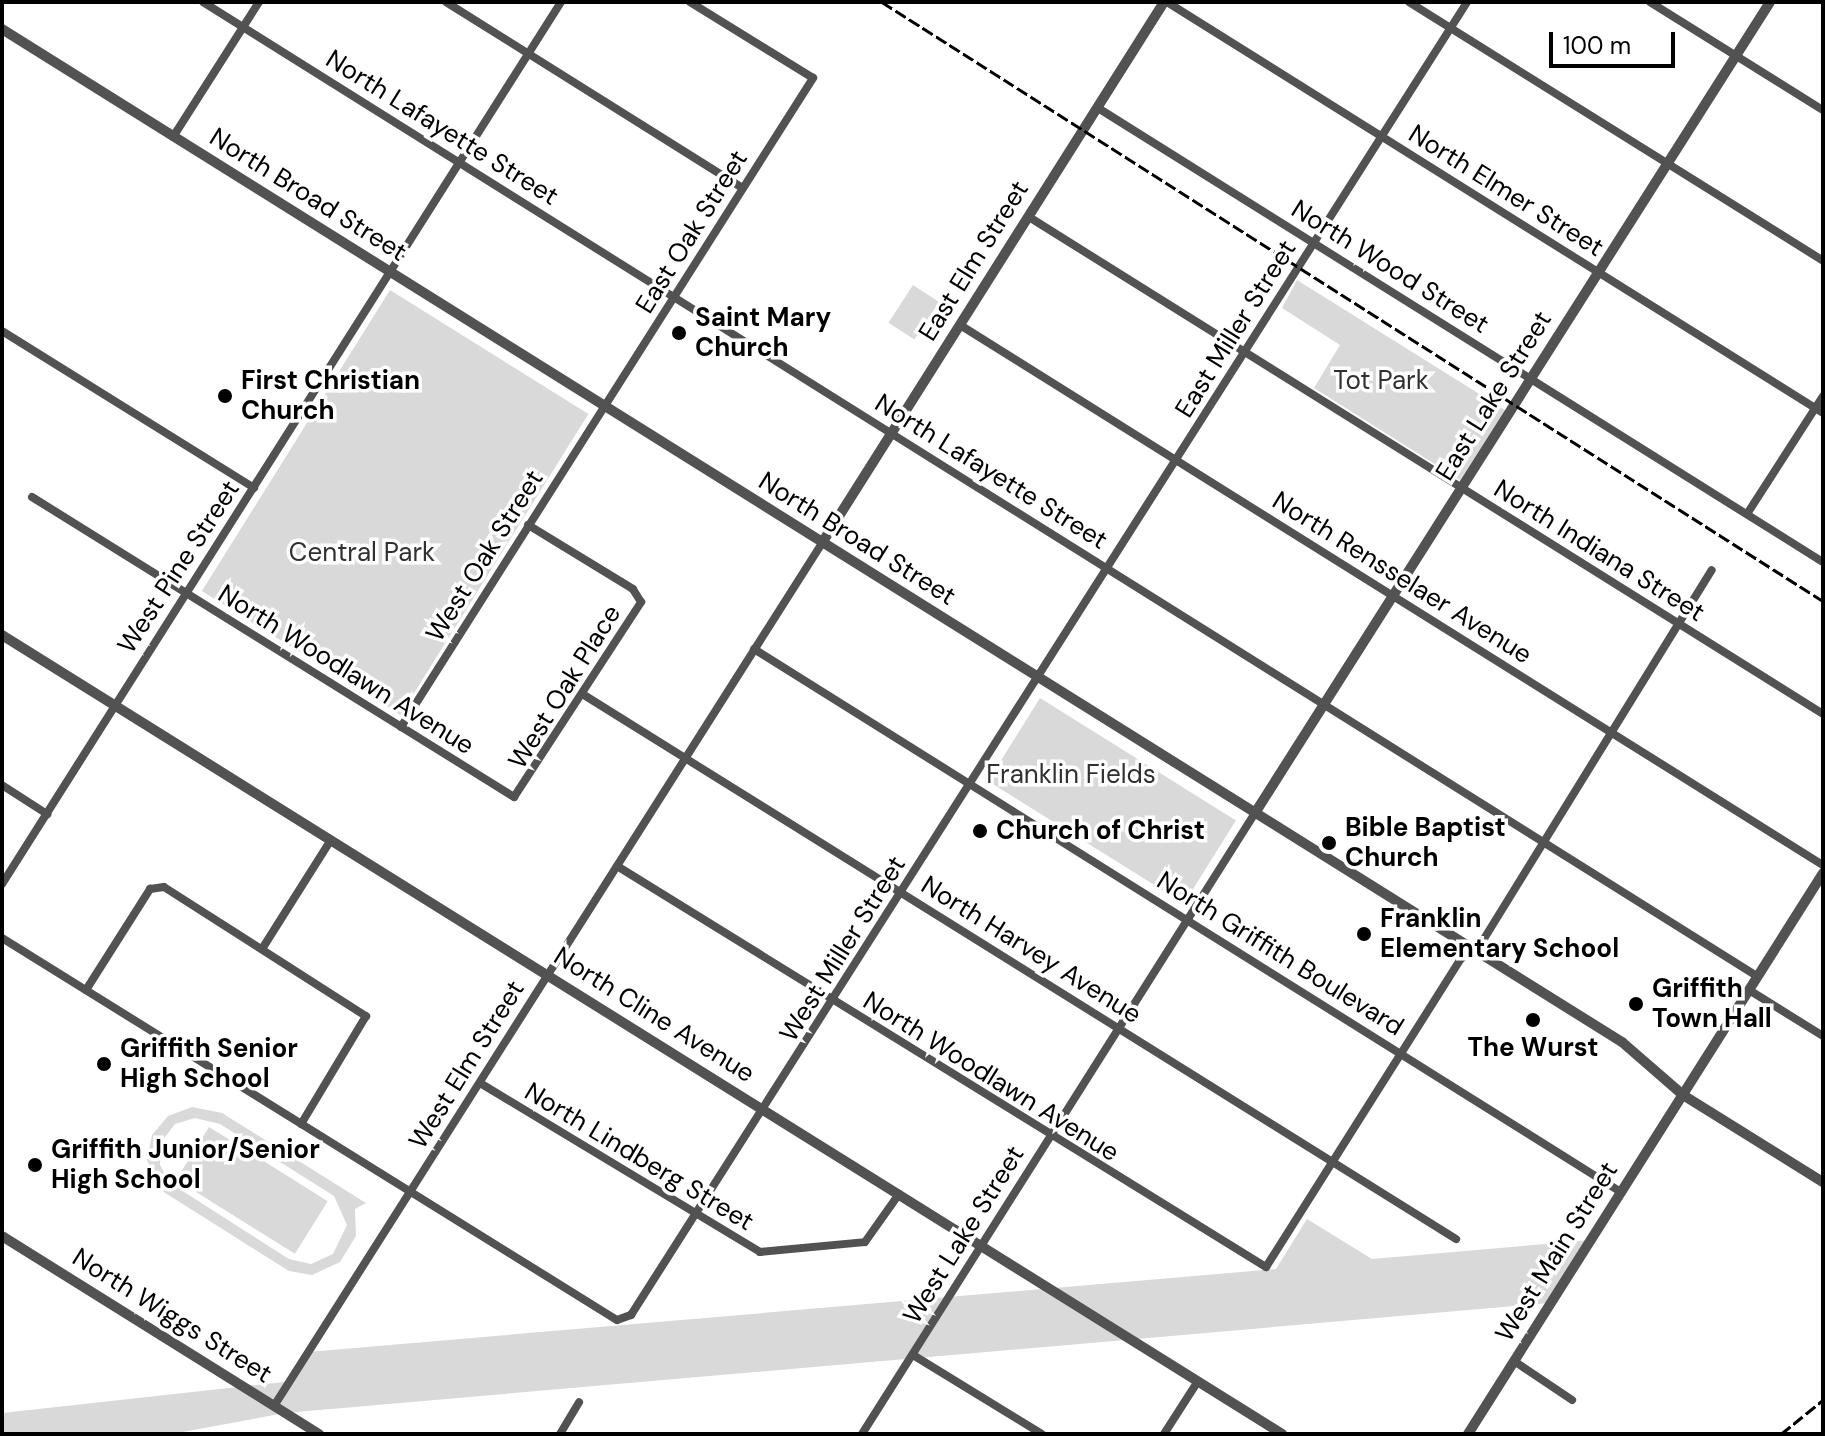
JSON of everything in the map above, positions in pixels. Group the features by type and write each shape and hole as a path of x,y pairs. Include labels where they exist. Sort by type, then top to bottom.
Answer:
{"street":[{"name":"North Lafayette Street","path":"203,2 1757,976"},
{"path":"173,137 259,2"},
{"path":"446,2 743,188"},
{"name":"West Pine Street","path":"2,884 561,2"},
{"name":"East Oak Street","path":"605,407 813,78 690,2"},
{"name":"East Elm Street","path":"822,543 1166,2"},
{"name":"North Elmer Street","path":"1166,2 1819,411"},
{"path":"1409,2 1823,261"},
{"name":"East Miller Street","path":"1038,678 1467,2"},
{"path":"1650,2 1823,110"},
{"name":"East Lake Street","path":"1255,813 1770,2"},
{"name":"North Broad Street","path":"2,29 1622,1042 1683,1095 1823,1182"},
{"name":"North Wood Street","path":"1098,108 1823,562"},
{"name":"North Indiana Street","path":"1029,217 1823,714"},
{"name":"North Rensselaer Avenue","path":"960,325 1823,865"},
{"path":"2,331 254,488"},
{"path":"1747,514 1819,411 1823,396"},
{"name":"West Oak Street","path":"401,727 605,407"},
{"name":"North Woodlawn Avenue","path":"32,497 503,794 519,796"},
{"name":"West Oak Place","path":"519,796 584,695 641,597 528,525"},
{"name":"West Elm Street","path":"274,1406 822,543"},
{"path":"1335,1163 1436,1001 1509,894 1712,570"},
{"name":"North Cline Avenue","path":"2,635 1282,1434"},
{"name":"North Griffith Boulevard","path":"754,649 1621,1192"},
{"name":"West Miller Street","path":"411,1191 626,1318 644,1303 699,1218 1038,678"},
{"name":"North Harvey Avenue","path":"584,695 1456,1239"},
{"path":"2,785 47,814"},
{"name":"West Lake Street","path":"862,1434 1255,813"},
{"path":"262,949 331,840"},
{"name":"North Woodlawn Avenue","path":"617,866 1264,1267 1335,1163"},
{"name":"West Main Street","path":"1468,1434 1821,879"},
{"path":"86,990 156,885 262,949 366,1016 301,1124"},
{"path":"2,938 411,1191"},
{"path":"1749,990 1823,1036"},
{"name":"North Lindberg Street","path":"480,1083 699,1218 760,1252 854,1245 871,1237 899,1194"},
{"name":"North Wiggs Street","path":"2,1236 319,1434"},
{"path":"913,1355 1042,1434"},
{"path":"1514,1361 1572,1400"},
{"path":"1164,1434 1198,1381"},
{"path":"560,1434 579,1402"}],"green space":[{"name":"Tot Park","path":"1297,280 1505,410 1460,480 1314,388 1340,345 1282,308"},
{"path":"913,285 939,302 914,340 888,323"},
{"name":"Central Park","path":"390,290 588,414 400,715 202,591"},
{"name":"Franklin Fields","path":"1040,698 1236,820 1184,904 988,781"},
{"path":"192,1107 222,1113 366,1203 355,1209 356,1236 340,1262 312,1275 289,1271 159,1189 147,1160 152,1135 168,1116","holes":["195,1118 220,1124 334,1196 347,1225 333,1254 311,1264 289,1259 170,1183 160,1165 161,1142 175,1124"]},
{"path":"209,1127 328,1201 295,1254 176,1180"},
{"path":"1307,1219 1372,1259 1591,1240 1550,1303 285,1413 172,1434 2,1434 2,1413 293,1381 308,1352 1276,1269"}],"railway":[{"path":"882,2 1823,601"},
{"path":"1781,1434 1823,1400"}],"place":[{"name":"Saint Mary Church","path":"679,333"},
{"name":"First Christian Church","path":"225,396"},
{"name":"Church of Christ","path":"980,831"},
{"name":"Bible Baptist Church","path":"1329,843"},
{"name":"Franklin Elementary School","path":"1364,934"},
{"name":"Griffith Town Hall","path":"1636,1004"},
{"name":"The Wurst","path":"1533,1020"},
{"name":"Griffith Senior High School","path":"104,1064"},
{"name":"Griffith Junior/Senior High School","path":"35,1165"}]}
